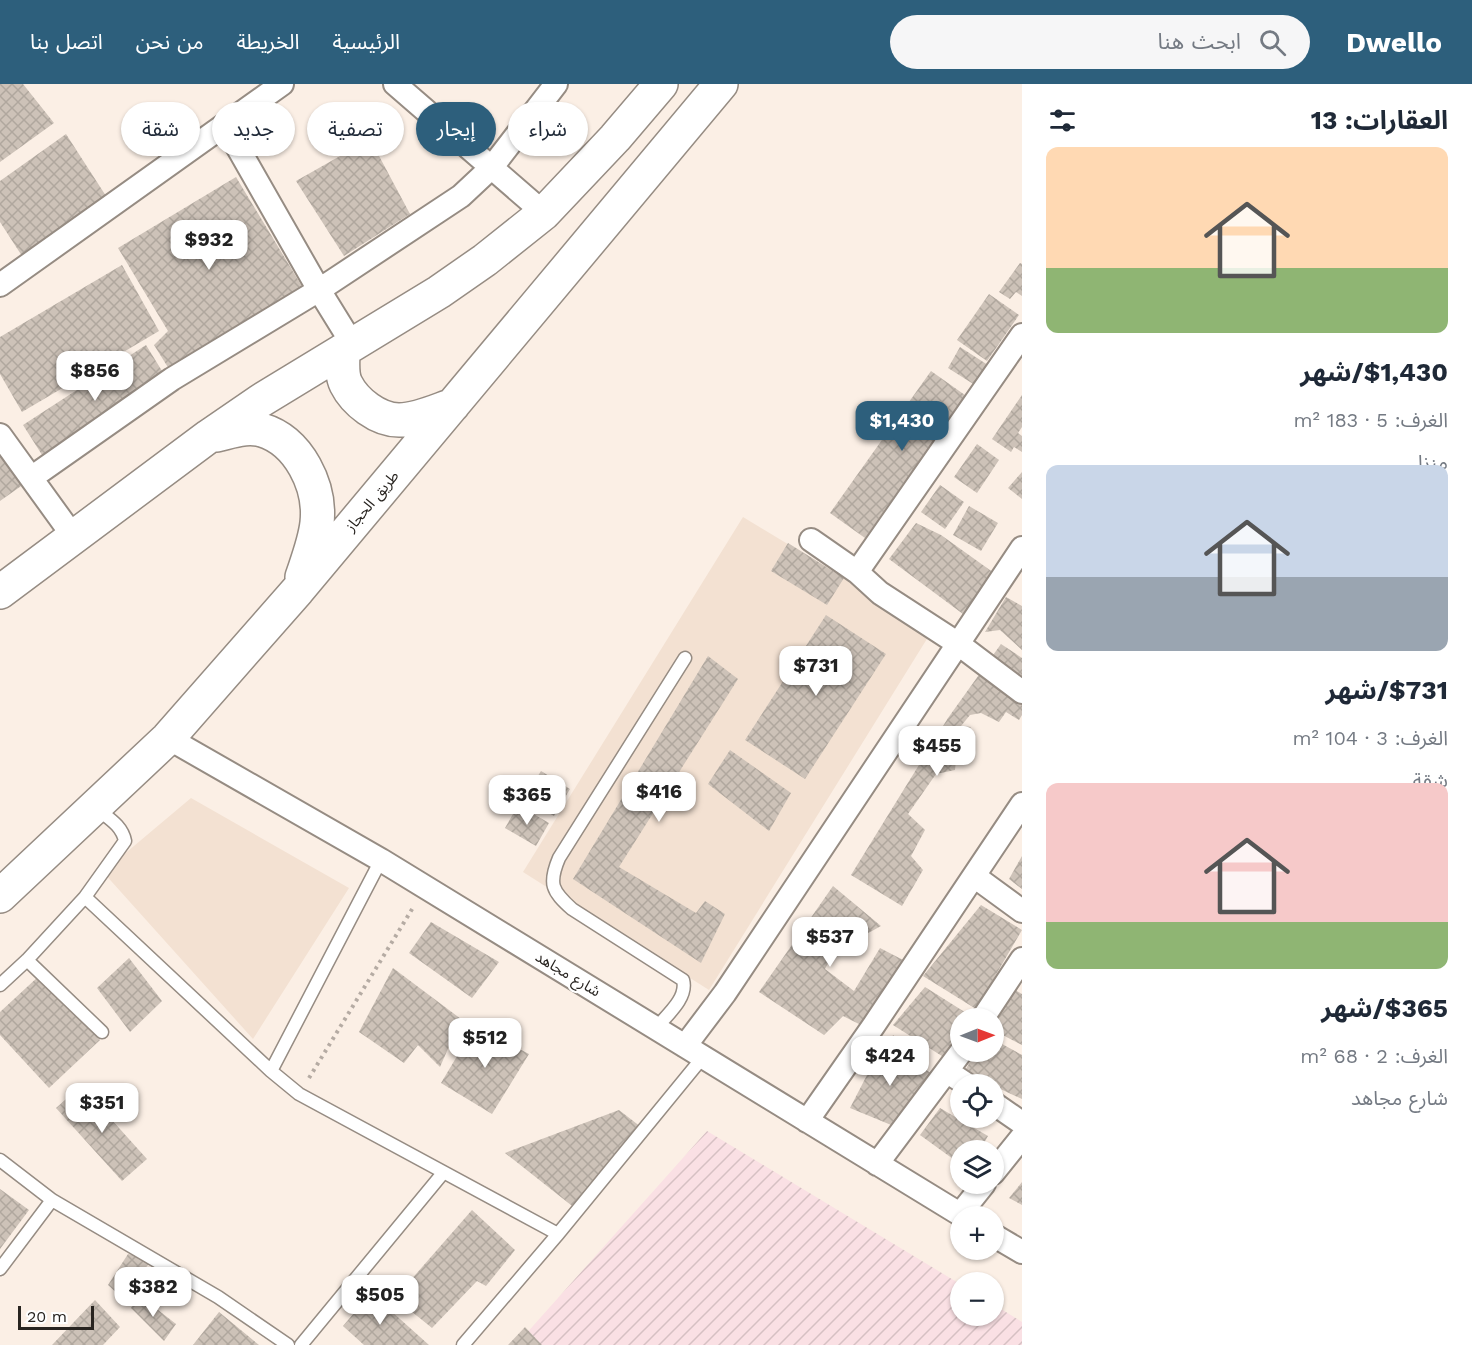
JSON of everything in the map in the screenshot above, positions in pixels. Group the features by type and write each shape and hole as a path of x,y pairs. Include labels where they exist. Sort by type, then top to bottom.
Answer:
{"main road":[{"path":"0,592 209,436 260,401 467,273 544,213 615,138 661,84"},
{"name":"طريق الحجاز","path":"0,896 168,738 298,590 721,84"},
{"path":"348,348 345,382 361,404 383,417 399,420 412,418 453,405"},
{"path":"209,436 245,428 261,429 276,436 291,448 304,464 313,483 317,502 317,523 298,590"}],"street":[{"path":"395,84 544,213"},
{"path":"31,478 172,379 319,290 449,205 492,167 556,84"},
{"path":"253,102 271,87"},
{"path":"0,285 212,134"},
{"path":"243,156 319,290 348,348"},
{"path":"857,572 1022,335"},
{"path":"0,435 73,536"},
{"path":"811,540 857,572 880,593 957,643 1022,692"},
{"path":"694,1051 725,993 1022,548"},
{"name":"شارع مجاهد","path":"168,738 426,887 950,1208"},
{"path":"807,1121 1022,804"},
{"path":"974,876 1022,911"},
{"path":"990,1008 1022,959"},
{"path":"877,1164 950,1086"},
{"path":"1004,1111 1022,1123"},
{"path":"1004,1159 1022,1137"},
{"path":"1004,1241 1022,1252"}],"lane":[{"path":"656,1028 682,997 685,987 683,980 572,909 557,896 552,874 559,858 686,658"},
{"path":"0,985 27,960 85,897 125,841 123,832 118,826 96,808"},
{"path":"270,1071 381,860"},
{"path":"85,897 270,1071 299,1094 558,1234"},
{"path":"27,960 102,1032"},
{"path":"463,1345 558,1234 694,1051"},
{"path":"0,1160 52,1200 218,1297 288,1345"},
{"path":"301,1345 443,1173"},
{"path":"0,1269 52,1200"}],"path":[{"path":"299,1094 426,887"},
{"path":"874,1025 951,1074"}],"shaded area":[{"path":"743,517 844,578 930,634 709,990 523,872"},
{"path":"191,798 349,888 253,1039 103,872"},
{"path":"707,1131 950,1278 950,1326 1004,1326 1004,1311 1022,1322 1022,1345 516,1345"}],"building":[{"path":"0,84 23,84 54,123 0,162"},
{"path":"66,134 106,196 22,256 0,222 0,181"},
{"path":"340,156 379,156 410,214 344,256 296,181"},
{"path":"236,177 303,288 169,369 154,345 168,331 118,248"},
{"path":"1020,263 1022,264 1022,296 1016,292 1010,299 999,292"},
{"path":"122,265 159,331 22,412 0,374 0,337"},
{"path":"989,294 1019,315 987,361 957,340"},
{"path":"146,345 167,379 44,458 23,425"},
{"path":"960,347 991,367 978,387 948,368"},
{"path":"931,371 979,405 959,434 945,424 865,538 830,513"},
{"path":"1022,395 1022,427 1018,433 1022,436 1022,452 1014,447 1011,452 992,439"},
{"path":"977,444 999,460 977,493 954,477"},
{"path":"0,450 24,484 0,501"},
{"path":"1022,472 1022,499 1008,488"},
{"path":"940,485 964,502 945,529 921,512"},
{"path":"969,506 998,523 981,551 953,535"},
{"path":"916,523 941,535 994,573 967,617 889,559"},
{"path":"788,543 844,578 827,605 771,571"},
{"path":"1006,597 1022,606 1022,650 1000,630 985,632"},
{"path":"826,615 886,654 805,779 745,740"},
{"path":"1001,644 1022,658 1022,715 1019,720 1006,712 999,722 981,713 970,715 961,726 971,727 954,751 955,770 936,774 908,814 925,830 911,856 923,870 902,906 851,875 948,718"},
{"path":"708,656 738,679 619,867 696,913 705,901 725,914 701,963 573,879"},
{"path":"730,750 791,793 769,831 708,784"},
{"path":"541,771 570,789 554,816 524,798"},
{"path":"518,805 549,823 536,846 505,828"},
{"path":"1022,856 1022,889 1009,879"},
{"path":"833,886 881,926 834,952 825,969 854,991 880,948 905,961 861,1025 843,1016 824,1035 759,992"},
{"path":"981,905 1022,930 977,1008 923,976"},
{"path":"431,922 499,962 472,998 409,953"},
{"path":"129,958 162,1001 130,1032 97,988"},
{"path":"393,968 461,1019 440,1067 418,1045 404,1063 359,1032"},
{"path":"40,975 100,1040 49,1088 0,1035 0,1012"},
{"path":"925,987 958,1008 950,1008 950,1050 945,1058 893,1025"},
{"path":"1015,990 1022,994 1022,1045 1004,1036 1004,1008"},
{"path":"475,1026 529,1054 492,1114 441,1083"},
{"path":"883,1044 931,1073 896,1127 850,1108"},
{"path":"1004,1045 1022,1055 1022,1099 1004,1091 1004,1074 964,1072 970,1062 1004,1062"},
{"path":"81,1086 147,1159 122,1181 56,1108"},
{"path":"940,1108 950,1114 950,1128 974,1128 988,1136 986,1140 950,1140 950,1157 920,1135"},
{"path":"619,1110 641,1127 576,1209 505,1153"},
{"path":"1022,1182 1022,1205 1009,1198"},
{"path":"0,1189 29,1210 0,1249"},
{"path":"472,1210 515,1250 486,1286 477,1281 432,1328 395,1298"},
{"path":"128,1254 153,1259 121,1297 108,1285"},
{"path":"371,1293 429,1345 364,1345 343,1326"},
{"path":"139,1295 176,1324 164,1341 131,1308"},
{"path":"95,1300 120,1327 103,1345 52,1345"},
{"path":"219,1312 259,1345 193,1345"},
{"path":"525,1327 542,1345 508,1345"}]}
